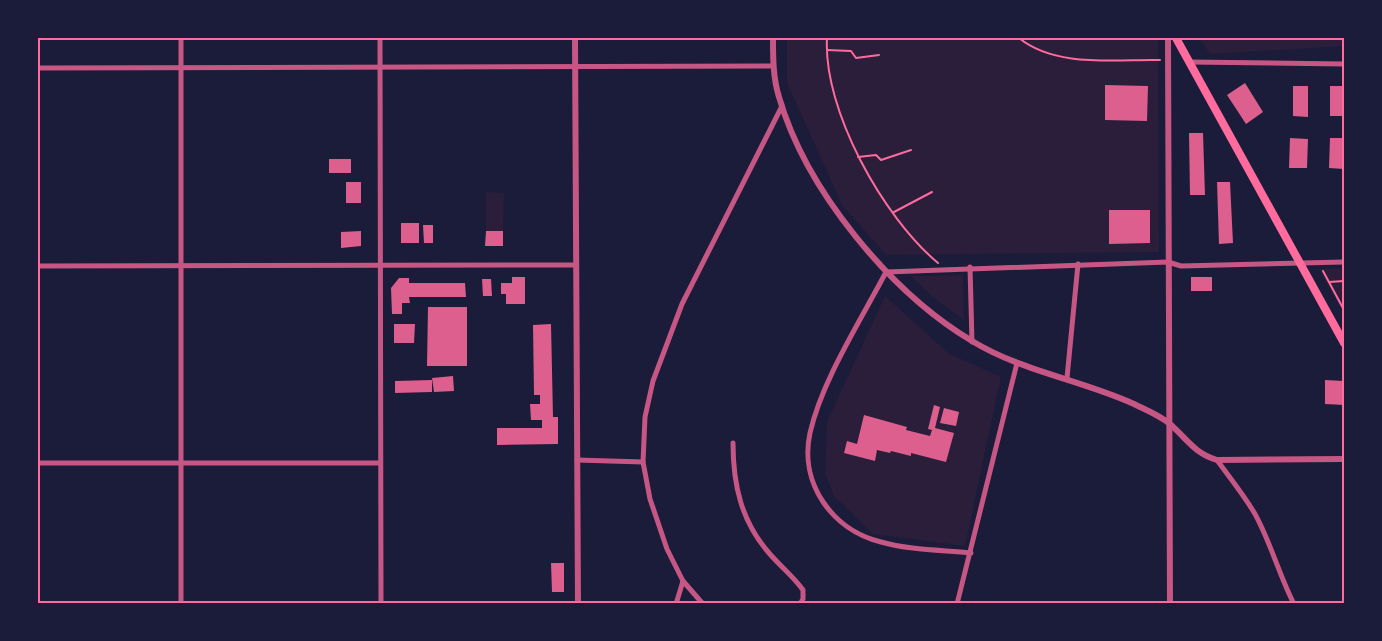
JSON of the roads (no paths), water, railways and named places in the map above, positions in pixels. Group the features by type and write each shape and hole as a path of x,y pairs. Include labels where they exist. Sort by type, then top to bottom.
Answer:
{"main road":[{"path":"1176,38 1344,343"}],"street":[{"path":"181,38 182,604"},
{"path":"380,38 381,604"},
{"path":"575,38 574,265 578,604"},
{"path":"773,38 773,66 782,106 798,146 819,182 856,237 886,272 922,305 972,342 1017,363 1107,392 1152,413 1169,424 1195,450 1217,460 1344,459"},
{"path":"1168,38 1170,604"},
{"path":"1189,62 1344,64"},
{"path":"38,68 773,66"},
{"path":"703,604 683,581 650,499 643,462 645,417 653,380 666,341 782,106"},
{"path":"886,272 970,267 1168,262 1181,266 1344,262"},
{"path":"1067,378 1078,264"},
{"path":"38,266 574,265"},
{"path":"970,267 972,342"},
{"path":"886,272 839,362 820,404 810,434 809,461 815,487 825,508 836,519 860,535 881,542 971,553"},
{"path":"957,604 1017,363"},
{"path":"733,442 733,473 741,508 751,529 763,545 803,590 803,599 800,604"},
{"path":"577,460 643,462"},
{"path":"1217,460 1255,514 1271,549 1283,583 1294,604"},
{"path":"38,463 380,463"},
{"path":"676,604 683,581"}]}
